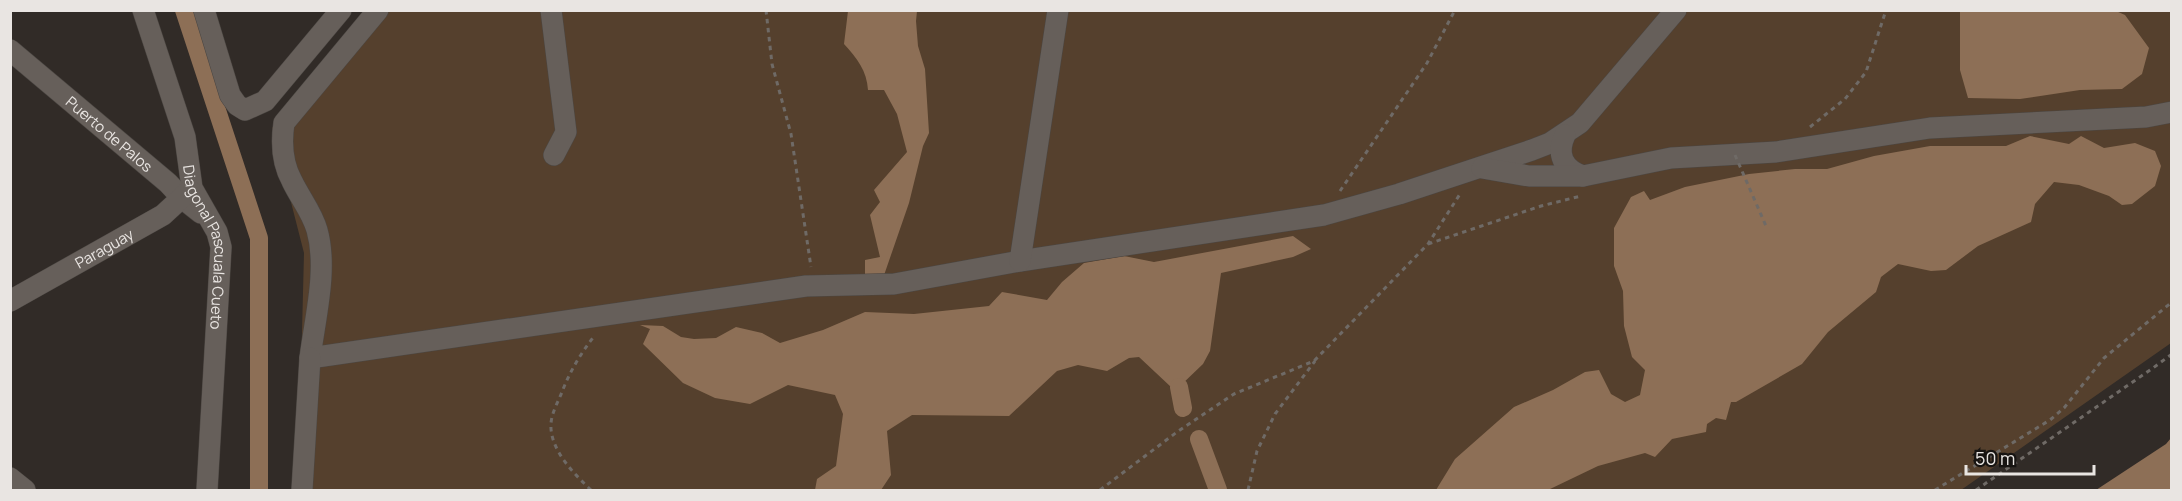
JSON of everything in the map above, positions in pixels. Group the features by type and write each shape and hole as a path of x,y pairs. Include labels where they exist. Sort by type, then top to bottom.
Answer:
{"street":[{"name":"Diagonal Pascuala Cueto","path":"143,10 185,137 187,193"},
{"path":"204,10 230,95 237,105 245,110 265,101 341,10"},
{"path":"302,490 310,358 322,264 321,248 312,215 292,182 284,159 282,138 284,123 378,10"},
{"path":"551,10 566,132 554,155"},
{"path":"1020,261 1058,10"},
{"path":"310,358 806,286 894,284 1020,261 1324,215 1472,171 1550,143 1565,135 1580,123 1676,10"},
{"name":"Puerto de Palos","path":"10,50 168,183 187,193 209,219"},
{"path":"1472,171 1529,176 1583,176 1671,158 1776,152 1930,128 2146,117 2172,112"},
{"path":"1565,135 1561,145 1561,155 1565,165 1573,172 1583,176"},
{"name":"Paraguay","path":"10,302 163,215 187,193"},
{"name":"Diagonal Pascuala Cueto","path":"207,490 221,247 217,232 209,219"},
{"path":"10,478 25,490"}],"path":[{"path":"766,10 772,64 791,134 810,262 811,269 806,286"},
{"path":"1324,215 1427,63 1455,10"},
{"path":"1735,155 1766,226"},
{"path":"1248,490 1257,451 1275,414 1315,359 1428,244 1472,171"},
{"path":"1935,490 2050,420 2064,408 2104,358 2172,302"},
{"path":"591,490 573,472 560,454 551,426 554,411 570,370 601,326 605,315"},
{"path":"1976,490 2172,354"},
{"path":"1100,490 1177,432 1234,394 1315,359"}],"shaded area":[{"path":"367,11 2171,11 2171,343 1961,490 298,490 304,253 272,128"},
{"path":"848,11 917,11 918,46 925,69 929,133 923,146 909,203 882,281 865,274 865,260 880,257 870,215 880,202 874,190 907,152 897,114 884,90 868,90 866,77 860,65 844,44"},
{"path":"1960,11 2116,11 2125,15 2149,48 2142,74 2122,89 2080,90 2020,99 1968,98 1960,70"},
{"path":"2030,136 2069,144 2081,136 2104,148 2135,143 2155,151 2161,166 2155,186 2132,204 2122,205 2109,196 2079,185 2054,182 2035,204 2031,222 1978,246 1946,270 1931,271 1898,264 1881,277 1876,292 1828,332 1802,364 1736,402 1731,402 1726,420 1716,418 1707,424 1706,432 1672,439 1655,457 1645,453 1598,466 1548,490 1436,490 1455,459 1514,407 1553,390 1585,372 1599,370 1611,394 1625,402 1640,395 1645,370 1632,357 1624,326 1623,291 1614,266 1614,228 1631,197 1644,191 1650,200 1685,187 1749,174 1795,169 1827,169 1874,156 1930,146 2006,146"},
{"path":"1293,236 1311,249 1293,257 1221,273 1210,351 1203,364 1179,387 1171,387 1139,357 1129,358 1107,371 1078,365 1057,371 1009,416 912,415 887,431 891,475 881,490 815,490 817,479 836,466 843,414 835,395 788,385 750,404 715,398 683,383 643,344 650,329 640,325 663,326 681,337 694,339 716,338 736,327 762,333 780,343 823,330 865,312 914,314 989,306 1002,292 1047,300 1062,282 1084,263 1124,256 1154,262"},
{"path":"2171,438 2171,490 2096,490 2166,444"}],"waterway":[{"path":"184,10 259,238 259,490"},
{"path":"1179,387 1183,408"},
{"path":"1199,439 1218,490"}]}
